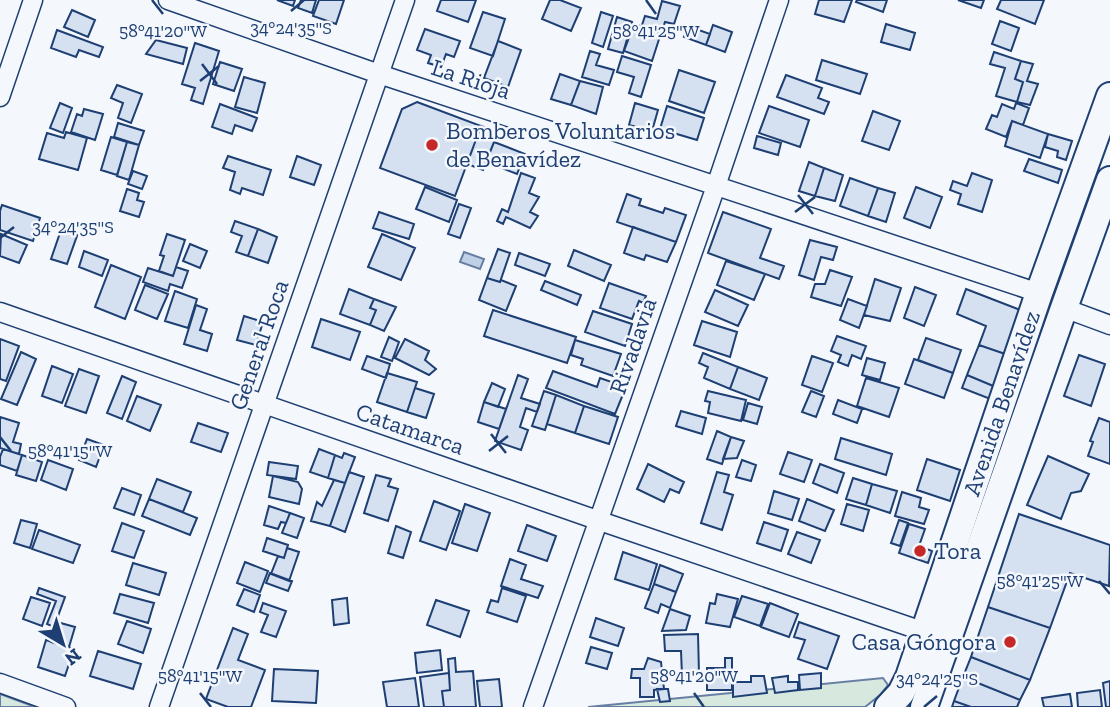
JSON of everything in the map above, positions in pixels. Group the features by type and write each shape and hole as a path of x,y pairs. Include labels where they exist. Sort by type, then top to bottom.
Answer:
{"main road":[{"name":"Avenida Benavídez","path":"888,707 909,677 1110,96"},
{"name":"Avenida Benavídez","path":"924,707 1110,180"}],"street":[{"path":"0,97 33,0"},
{"name":"La Rioja","path":"168,0 379,74 1040,293"},
{"name":"General Roca","path":"159,707 405,0"},
{"name":"Rivadavia","path":"533,707 779,0"},
{"path":"1064,308 1110,326"},
{"name":"Catamarca","path":"0,312 925,632"},
{"path":"0,683 66,707"}],"shaded area":[{"path":"883,678 888,685 865,707 588,707"},
{"path":"0,694 35,707 0,707"}],"water":[{"path":"464,252 484,259 480,269 460,262"}],"building":[{"path":"277,0 295,0 293,6"},
{"path":"301,0 316,0 312,13 298,8"},
{"path":"319,0 344,0 336,24 313,16"},
{"path":"441,0 476,0 468,22 437,11"},
{"path":"550,0 560,0 581,8 571,31 542,19"},
{"path":"819,0 852,0 844,22 815,14"},
{"path":"887,0 883,12 856,2"},
{"path":"958,0 984,0 981,8"},
{"path":"1001,0 1044,0 1035,24 997,9"},
{"path":"662,1 680,6 674,24 665,22 662,31 642,25 645,16 657,19"},
{"path":"72,10 95,20 88,37 64,27"},
{"path":"483,12 505,19 493,56 470,48"},
{"path":"601,12 613,16 603,47 592,43"},
{"path":"617,17 632,22 623,53 608,49"},
{"path":"1000,21 1019,28 1011,51 992,44"},
{"path":"634,24 661,33 652,61 624,51"},
{"path":"886,24 915,33 910,50 881,42"},
{"path":"713,25 732,32 725,52 706,45"},
{"path":"688,26 710,34 706,45 684,37"},
{"path":"425,29 460,41 454,57 446,54 441,67 428,63 431,55 417,50"},
{"path":"57,30 103,47 99,57 79,50 76,57 51,48"},
{"path":"156,40 187,48 183,64 146,54"},
{"path":"498,41 521,50 508,87 484,78"},
{"path":"195,43 219,51 203,104 191,100 195,88 182,84"},
{"path":"590,51 600,54 596,65 614,70 609,85 582,77"},
{"path":"994,52 1021,61 1015,79 1023,82 1017,102 996,96 1005,68 990,64"},
{"path":"622,56 651,65 641,97 629,93 634,77 617,72"},
{"path":"822,60 867,74 860,94 816,80"},
{"path":"1021,61 1033,64 1027,81 1038,84 1030,105 1017,102 1023,82 1015,79"},
{"path":"220,62 242,69 234,91 213,84"},
{"path":"679,70 715,82 704,113 669,101"},
{"path":"560,74 580,81 571,105 551,99"},
{"path":"786,75 822,88 818,98 829,102 824,114 777,97"},
{"path":"244,77 265,83 257,113 235,107"},
{"path":"580,81 603,87 596,114 571,105"},
{"path":"117,85 142,94 131,123 118,118 123,103 111,98"},
{"name":"Bomberos Voluntarios de Benavídez","path":"417,102 481,126 455,196 380,168 402,109"},
{"path":"60,103 72,108 63,133 50,128"},
{"path":"635,103 658,110 652,131 629,125"},
{"path":"1016,103 1029,108 1023,125 1012,121 1006,137 986,129 992,115 997,117 1002,104 1014,109"},
{"path":"220,104 257,118 252,131 235,125 232,134 212,127"},
{"path":"667,106 704,118 697,140 660,129"},
{"path":"769,106 809,120 800,147 759,133"},
{"path":"84,109 103,114 95,140 71,132 77,114 82,116"},
{"path":"873,111 900,121 889,150 862,141"},
{"path":"1012,121 1048,134 1040,158 1005,146"},
{"path":"118,123 144,131 139,145 114,137"},
{"path":"481,126 498,132 483,170 467,164"},
{"path":"66,132 87,138 78,170 39,159 47,133 64,138"},
{"path":"1048,134 1072,141 1066,160 1057,157 1058,151 1045,147"},
{"path":"757,136 781,143 778,155 754,148"},
{"path":"111,137 127,142 117,175 101,170"},
{"path":"127,142 139,145 129,180 117,176"},
{"path":"494,142 525,154 517,174 486,162"},
{"path":"228,156 271,170 263,195 242,188 240,194 230,190 235,172 223,168"},
{"path":"297,156 321,165 314,185 290,177"},
{"path":"1029,159 1062,170 1058,183 1024,171"},
{"path":"809,162 824,168 815,196 799,191"},
{"path":"824,168 843,175 835,201 815,196"},
{"path":"133,171 147,176 142,189 128,184"},
{"path":"521,173 535,178 529,193 539,197 530,212 538,216 530,228 506,217 503,224 497,221 502,209 508,212"},
{"path":"972,173 992,180 982,212 958,204 961,194 950,190 953,181 967,186"},
{"path":"850,178 878,188 868,216 840,206"},
{"path":"425,187 457,200 449,222 416,209"},
{"path":"916,187 942,197 930,228 904,218"},
{"path":"878,188 895,193 886,222 868,216"},
{"path":"127,189 139,193 137,200 144,202 139,217 120,211"},
{"path":"627,194 641,199 639,205 663,213 665,208 686,215 676,242 617,222"},
{"path":"459,204 471,208 460,238 448,234"},
{"path":"2,205 40,218 33,241 0,230"},
{"path":"379,212 414,224 409,239 373,228"},
{"path":"723,212 771,229 760,258 784,266 779,279 708,253"},
{"path":"235,221 258,229 248,256 236,252 242,236 231,232"},
{"path":"62,227 78,233 67,264 51,259"},
{"path":"633,227 676,242 667,262 646,255 644,260 624,253"},
{"path":"258,229 277,237 268,263 248,256"},
{"path":"1,234 27,245 19,263 0,256"},
{"path":"167,234 185,240 173,276 159,271 164,256 160,255"},
{"path":"382,234 415,248 401,280 368,267"},
{"path":"810,240 837,247 833,260 821,257 814,280 799,275"},
{"path":"190,244 207,251 200,268 183,261"},
{"path":"498,249 510,253 500,282 487,278"},
{"path":"574,250 611,265 604,281 568,266"},
{"path":"84,251 108,260 102,276 79,267"},
{"path":"519,253 550,264 545,276 515,265"},
{"path":"726,261 765,274 754,300 717,285"},
{"path":"111,265 141,277 125,319 95,307"},
{"path":"176,267 188,271 182,288 170,284 168,291 143,282 148,268 173,276"},
{"path":"830,270 852,277 841,306 811,297 815,284 825,284"},
{"path":"487,278 516,286 506,311 479,300"},
{"path":"875,279 901,288 890,321 864,315"},
{"path":"545,281 581,295 577,305 541,290"},
{"path":"609,283 646,296 643,303 639,301 632,319 600,308"},
{"path":"145,285 168,294 157,319 135,310"},
{"path":"915,287 936,295 924,326 904,318"},
{"path":"349,289 374,299 370,308 376,310 370,325 340,314"},
{"path":"966,289 1028,313 1011,356 979,345 986,326 957,314"},
{"path":"715,290 748,305 738,326 705,312"},
{"path":"175,291 197,299 188,328 165,321"},
{"path":"374,299 396,307 384,331 370,325 376,310 370,308"},
{"path":"848,299 867,306 859,328 840,320"},
{"path":"196,305 207,309 200,330 212,334 207,351 184,344"},
{"path":"493,310 576,337 567,363 484,336"},
{"path":"593,311 632,324 625,346 585,332"},
{"path":"244,316 263,322 256,345 237,340"},
{"path":"321,319 360,332 350,360 312,347"},
{"path":"702,321 737,332 730,357 694,345"},
{"path":"837,336 866,346 861,359 852,355 848,366 838,362 841,355 831,351"},
{"path":"389,337 399,342 392,361 381,357"},
{"path":"926,338 961,350 953,373 918,360"},
{"path":"0,339 19,346 6,381 0,379"},
{"path":"405,339 429,351 425,360 436,369 429,375 395,358"},
{"path":"575,340 621,354 613,376 581,365 583,359 571,355"},
{"path":"979,345 1011,356 998,388 967,375"},
{"path":"21,352 36,359 17,405 1,399"},
{"path":"703,353 738,367 730,389 704,378 708,367 699,363"},
{"path":"1079,355 1105,364 1091,406 1064,396"},
{"path":"367,356 390,364 386,378 362,369"},
{"path":"812,356 833,363 822,392 802,385"},
{"path":"867,358 885,363 880,380 862,375"},
{"path":"914,359 953,373 944,398 905,384"},
{"path":"52,366 73,374 62,403 42,396"},
{"path":"738,367 767,378 759,400 730,389"},
{"path":"79,369 99,376 86,413 65,406"},
{"path":"553,371 597,387 600,378 626,387 615,414 546,388"},
{"path":"387,373 417,382 407,412 377,402"},
{"path":"518,375 528,379 521,398 540,404 537,412 526,408 520,427 528,430 521,450 495,441"},
{"path":"967,375 998,388 993,400 962,388"},
{"path":"122,376 136,382 122,419 107,413"},
{"path":"866,378 899,388 889,417 857,406"},
{"path":"492,383 505,389 498,407 484,402"},
{"path":"415,388 434,394 426,418 407,412"},
{"path":"544,391 556,395 545,430 532,426"},
{"path":"708,391 746,400 741,421 708,413 710,402 705,401"},
{"path":"811,391 824,396 816,417 802,412"},
{"path":"556,395 584,406 575,433 547,424"},
{"path":"137,396 161,405 150,431 127,421"},
{"path":"838,400 862,409 857,423 833,414"},
{"path":"484,402 506,409 499,429 478,422"},
{"path":"748,403 762,407 757,424 743,420"},
{"path":"584,406 618,417 609,444 575,433"},
{"path":"681,411 706,418 702,434 676,426"},
{"path":"0,417 19,423 13,442 21,444 19,454 0,448"},
{"path":"1099,418 1110,422 1110,464 1088,456 1093,442 1090,441"},
{"path":"198,423 228,433 221,452 191,442"},
{"path":"717,431 731,437 722,464 707,459"},
{"path":"731,437 744,441 737,458 723,459"},
{"path":"841,438 892,454 886,475 835,459"},
{"path":"87,439 104,445 96,467 79,460"},
{"path":"3,449 22,455 17,471 0,465"},
{"path":"319,449 335,455 328,478 310,472"},
{"path":"788,452 812,460 804,482 780,474"},
{"path":"344,453 355,457 345,483 328,478 335,455 342,458"},
{"path":"22,455 42,462 36,481 16,475"},
{"path":"1048,456 1089,474 1081,491 1071,493 1061,519 1027,505"},
{"path":"927,459 960,470 950,501 917,490"},
{"path":"48,460 73,469 66,490 41,480"},
{"path":"742,460 756,465 751,481 736,477"},
{"path":"269,462 298,466 296,479 267,475"},
{"path":"648,464 684,482 679,493 670,489 664,502 637,489"},
{"path":"820,464 844,473 837,493 813,483"},
{"path":"349,472 364,477 345,532 330,526"},
{"path":"717,472 729,475 724,492 733,495 722,530 701,523"},
{"path":"376,475 391,479 388,486 398,489 388,521 364,513"},
{"path":"273,476 298,482 302,489 299,504 269,497"},
{"path":"853,478 872,484 866,505 846,499"},
{"path":"157,479 191,492 183,512 149,499"},
{"path":"334,480 345,483 330,526 311,521 317,502 322,506"},
{"path":"872,484 897,491 890,513 866,505"},
{"path":"122,488 141,495 134,515 114,508"},
{"path":"774,491 799,499 792,520 768,513"},
{"path":"902,492 921,498 919,507 929,510 924,524 895,516"},
{"path":"149,499 197,518 190,535 142,516"},
{"path":"807,499 834,510 825,531 799,521"},
{"path":"434,501 460,511 446,550 420,541"},
{"path":"465,504 490,513 477,551 452,543"},
{"path":"847,504 869,510 863,531 841,524"},
{"path":"269,506 290,513 286,523 281,522 278,529 264,525"},
{"path":"290,513 304,518 297,538 282,533"},
{"path":"1019,514 1110,545 1109,586 1070,573 1050,628 988,607"},
{"path":"21,520 37,524 30,548 14,543"},
{"path":"899,520 908,523 900,546 891,543"},
{"path":"764,522 788,530 781,551 757,543"},
{"path":"122,523 144,531 134,558 112,551"},
{"path":"909,524 925,529 919,546 932,551 928,563 899,553"},
{"path":"527,525 556,536 547,561 518,551"},
{"path":"396,526 411,532 403,558 388,553"},
{"path":"39,530 80,545 73,563 32,549"},
{"path":"797,532 820,540 811,563 788,554"},
{"path":"267,538 288,545 284,558 263,551"},
{"path":"287,548 299,552 289,581 271,574 278,556 284,558"},
{"path":"623,552 657,564 649,590 615,579"},
{"path":"510,559 526,565 521,579 543,586 538,598 501,586"},
{"path":"245,562 268,571 260,592 237,583"},
{"path":"133,563 166,573 159,595 126,585"},
{"path":"660,565 683,574 676,592 654,584"},
{"path":"270,573 292,581 288,591 266,583"},
{"path":"654,584 676,592 670,608 661,604 658,613 645,608"},
{"path":"39,588 65,597 54,627 47,624 56,601 37,594"},
{"path":"502,588 526,596 517,622 487,612 491,600 498,602"},
{"path":"244,589 260,595 254,612 237,605"},
{"path":"120,594 154,603 148,623 114,613"},
{"path":"717,594 738,599 730,627 706,623 710,603 715,604"},
{"path":"742,596 768,604 760,626 734,617"},
{"path":"31,597 50,603 42,626 23,619"},
{"path":"347,598 349,623 334,625 332,600"},
{"path":"436,600 469,611 460,637 427,625"},
{"path":"263,603 286,611 276,637 261,632 268,615 260,612"},
{"path":"770,603 798,614 789,637 761,627"},
{"name":"Casa Góngora","path":"988,607 1050,628 1030,680 971,657"},
{"path":"670,609 690,616 686,630 662,631"},
{"path":"596,618 624,628 618,646 590,637"},
{"path":"127,621 151,629 143,653 118,644"},
{"path":"57,622 75,627 69,647 51,642"},
{"path":"799,622 839,636 827,669 798,659 805,640 794,637"},
{"path":"233,628 248,634 238,660 265,670 251,707 228,707 206,699"},
{"path":"698,634 699,674 682,675 681,651 665,651 664,635"},
{"path":"46,640 74,649 65,676 38,667"},
{"path":"591,647 612,653 607,669 586,663"},
{"path":"440,650 442,670 417,673 415,653"},
{"path":"98,651 141,664 133,689 90,676"},
{"path":"971,657 1030,680 1020,700 963,677"},
{"path":"455,658 456,672 473,671 476,707 444,707 442,691 450,690 448,659"},
{"path":"648,658 661,662 664,689 654,690 654,697 640,697 640,678 631,678 632,669 644,669"},
{"path":"725,658 732,658 732,690 707,690 707,668 725,668"},
{"path":"274,669 318,671 316,703 272,701"},
{"path":"449,673 450,690 442,691 444,707 424,707 420,677"},
{"path":"821,673 821,688 800,690 799,675"},
{"path":"751,676 764,676 767,693 733,697 733,682 751,682"},
{"path":"788,676 788,682 798,682 798,690 775,693 772,678"},
{"path":"963,677 1020,700 1017,707 971,707 954,701"},
{"path":"415,678 419,707 387,707 383,682"},
{"path":"499,679 502,707 480,707 477,681"},
{"path":"1110,681 1110,707 1106,707 1103,683"},
{"path":"657,689 668,689 670,701 660,702"},
{"path":"1100,690 1102,707 1078,707 1077,693"},
{"path":"1070,694 1072,707 1044,707 1042,698"},
{"path":"954,701 971,707 952,707"}],"place":[{"name":"Bomberos Voluntarios de Benavídez","path":"432,145"},
{"name":"Tora","path":"920,551"},
{"name":"Casa Góngora","path":"1010,642"}]}
